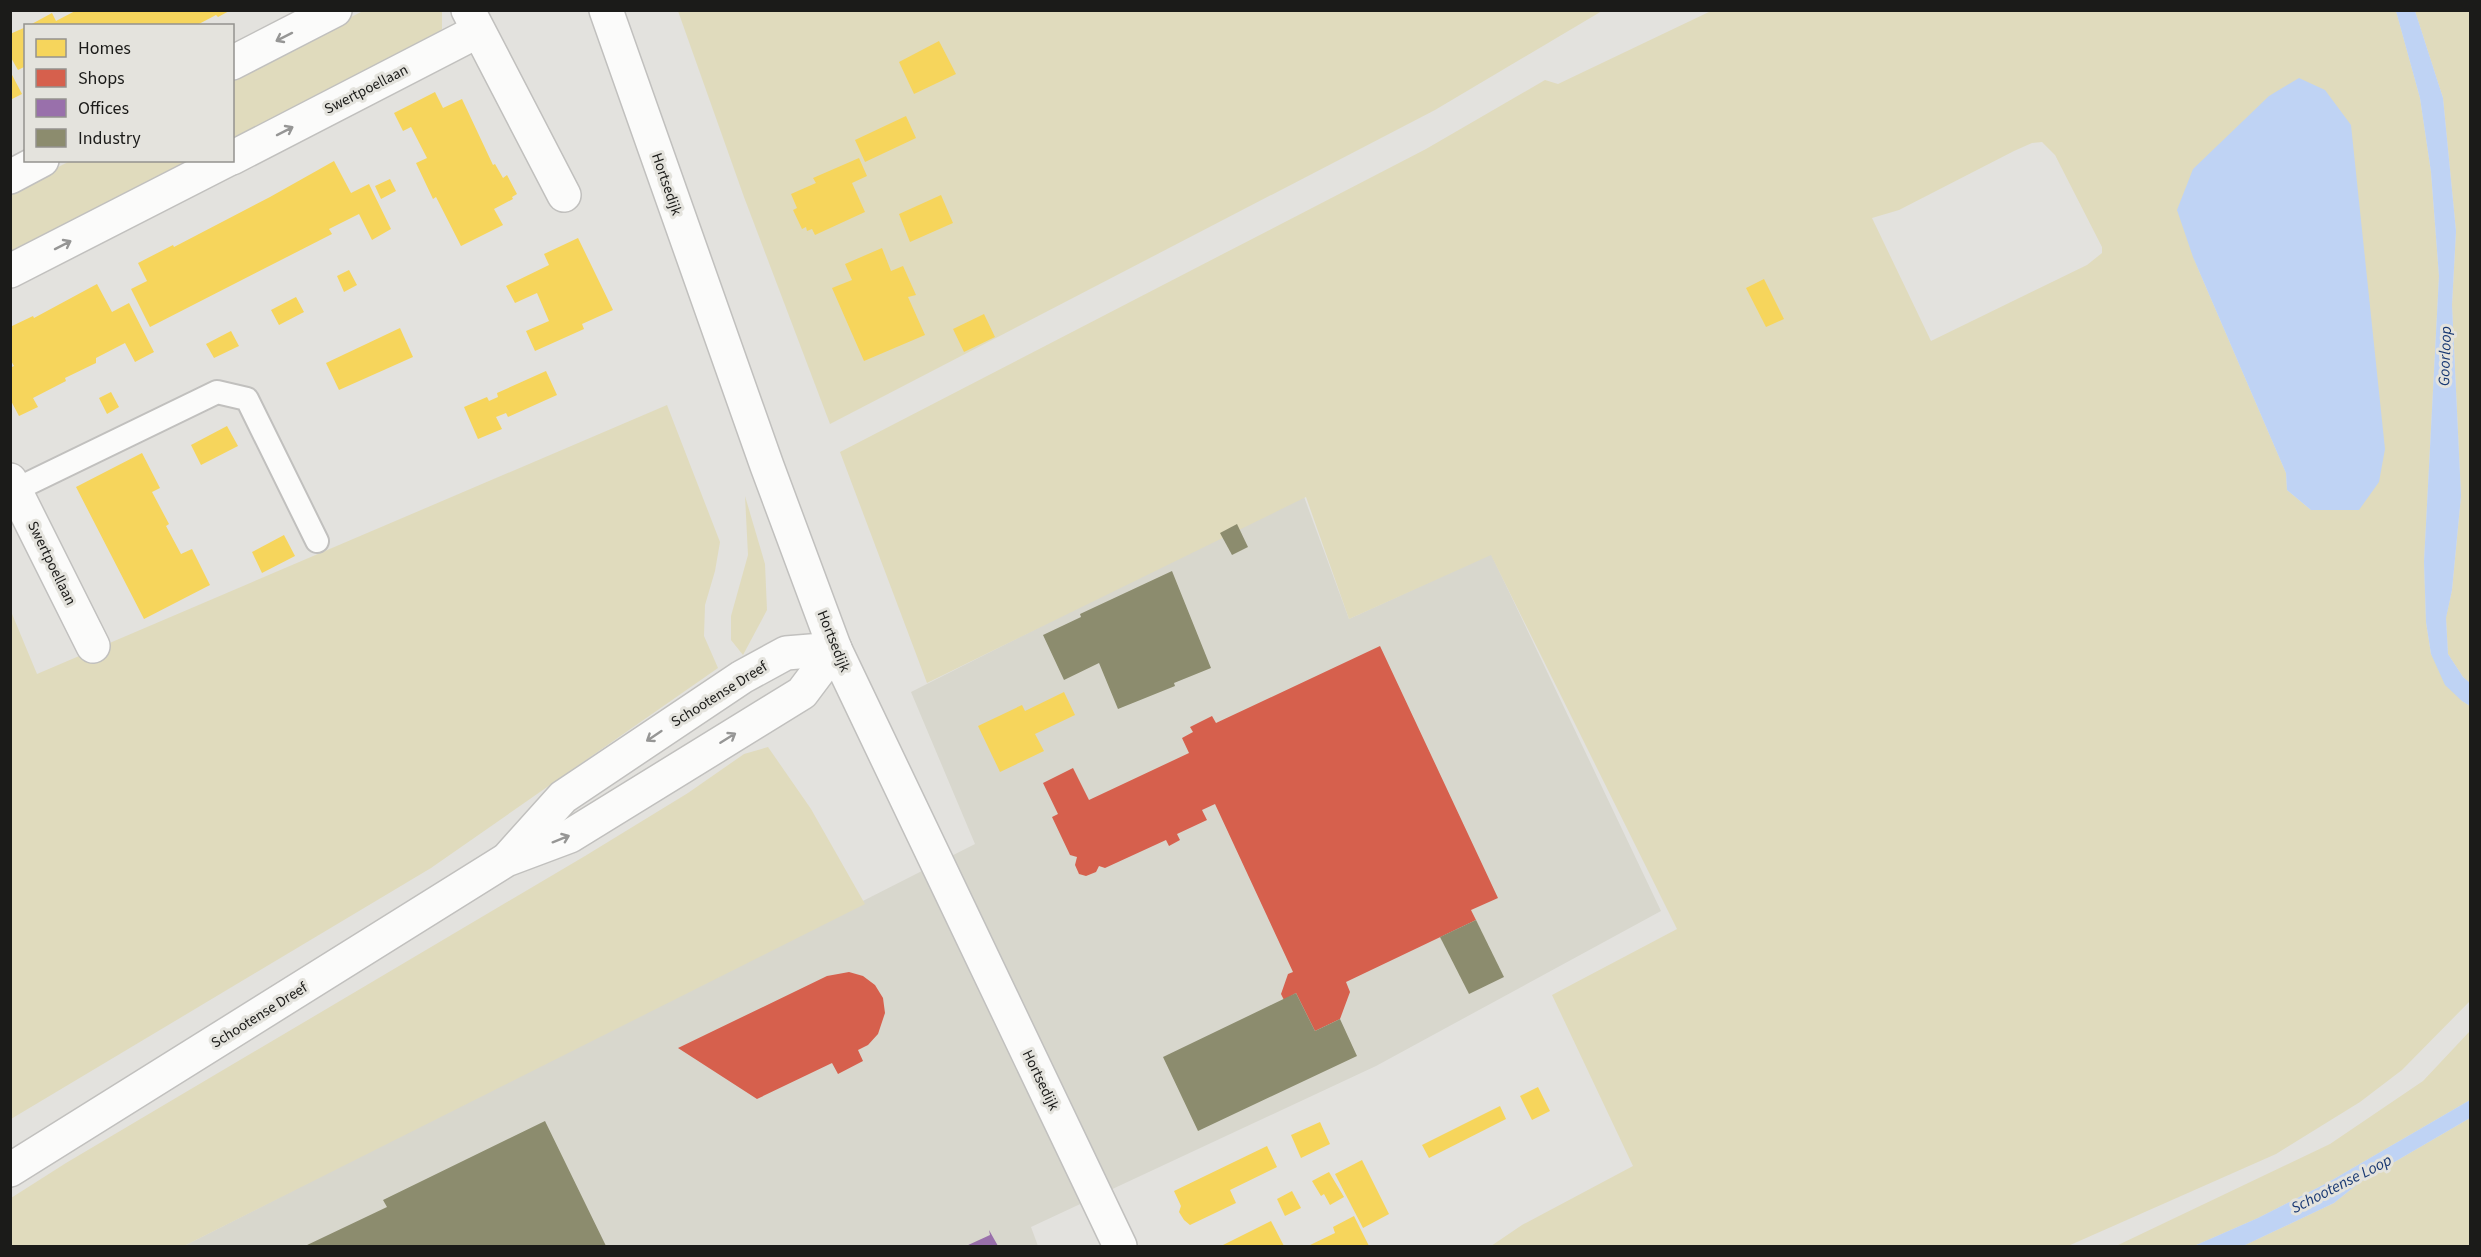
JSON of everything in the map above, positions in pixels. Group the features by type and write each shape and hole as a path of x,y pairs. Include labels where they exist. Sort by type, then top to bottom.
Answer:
{"street":[{"path":"234,62 335,10"},
{"name":"Hortsedijk","path":"606,10 767,466 835,649 1120,1246"},
{"path":"473,21 564,195"},
{"name":"Swertpoellaan","path":"234,157 473,21"},
{"path":"10,177 38,162"},
{"path":"10,271 223,162"},
{"name":"Swertpoellaan","path":"13,485 93,646"},
{"name":"Schootense Dreef","path":"507,860 563,797 742,677 786,653 835,649"},
{"name":"Schootense Dreef","path":"10,1170 507,860 570,836 802,693 835,649"}],"lane":[{"path":"13,485 217,392 247,399 317,541"}],"shaded area":[{"path":"363,11 442,11 442,29 428,42 234,141 234,76"},
{"path":"678,11 1602,11 1435,110 830,424 744,197"},
{"path":"1711,11 2396,11 2420,98 2431,172 2439,276 2424,562 2426,622 2431,654 2462,701 2470,706 2470,1001 2402,1070 2360,1102 2276,1154 2068,1246 1491,1246 1522,1225 1633,1166 1552,995 1677,929 1491,555 1349,619 1306,497 927,683 840,452 1426,149 1545,80 1558,84","holes":["2042,142 2055,155 2102,247 2102,253 2087,265 1931,341 1872,218 1899,210 2014,151 2032,143","2193,257 2311,510 2287,490 2286,473"]},
{"path":"2415,11 2470,11 2470,683 2463,677 2448,654 2446,617 2452,590 2461,496 2452,305 2456,231 2443,98"},
{"path":"68,162 195,162 11,256 11,191"},
{"path":"667,405 720,542 715,571 705,605 704,636 718,668 431,868 11,1119 10,609 37,674"},
{"path":"1303,494 1349,619 1491,554 1661,911 1376,1066 1031,1227 1038,1246 184,1246 975,844 911,692"},
{"path":"745,496 765,564 767,610 743,655 731,640 731,616 748,555"},
{"path":"768,747 811,809 865,904 184,1246 11,1246 11,1198 66,1163 585,856 688,793 744,754"},
{"path":"2470,1031 2470,1100 2327,1183 2258,1218 2194,1246 2116,1246 2330,1144 2423,1081"},
{"path":"2470,1118 2470,1246 2243,1246 2334,1203 2360,1182"}],"water":[{"name":"Goorloop","path":"2396,11 2415,11 2443,98 2456,231 2452,305 2461,496 2452,590 2446,618 2448,654 2463,677 2470,683 2470,706 2445,685 2431,654 2426,622 2424,562 2439,276 2431,172 2420,98"},
{"path":"2299,78 2325,90 2351,125 2385,449 2379,482 2359,510 2311,510 2287,490 2286,473 2193,257 2177,210 2193,169 2269,96"},
{"name":"Schootense Loop","path":"2470,1100 2470,1118 2360,1182 2334,1203 2243,1246 2194,1246 2258,1218 2327,1183"}],"building: Homes":[{"path":"77,10 231,10 199,24 32,24 52,13 56,21"},
{"path":"24,28 24,67 18,70 10,56 10,34"},
{"path":"939,41 956,74 914,94 899,62"},
{"path":"10,71 22,94 10,100"},
{"path":"435,92 443,108 462,99 493,165 495,164 503,178 507,175 517,194 512,197 513,199 494,209 503,225 461,246 436,197 433,199 416,163 427,158 411,127 403,131 394,113"},
{"path":"906,116 916,138 865,162 855,140"},
{"path":"859,158 867,176 852,183 865,212 815,235 812,229 807,231 806,227 802,229 793,210 797,208 791,194 816,183 813,178"},
{"path":"334,161 351,193 369,184 391,229 372,240 359,214 329,229 332,234 150,327 131,289 147,281 138,263 173,245 174,247"},
{"path":"390,179 396,191 381,199 375,186"},
{"path":"941,195 953,223 910,242 899,214"},
{"path":"578,238 613,310 582,324 584,329 535,351 526,331 549,321 537,293 515,303 506,286 549,265 544,254"},
{"path":"882,248 891,271 903,266 916,295 908,297 925,335 864,361 832,288 852,280 845,264"},
{"path":"349,270 357,285 344,292 337,276"},
{"path":"1764,279 1784,319 1766,327 1746,288"},
{"path":"97,284 112,312 129,303 154,352 135,362 125,343 96,358 96,363 65,378 66,381 33,398 38,407 19,416 10,399 10,368 14,366 10,359 10,327 33,316 34,318"},
{"path":"296,297 304,312 279,325 271,310"},
{"path":"984,314 995,337 964,352 953,329"},
{"path":"400,328 413,357 339,390 326,363"},
{"path":"231,331 239,346 214,358 206,344"},
{"path":"546,371 557,395 508,417 506,413 496,417 502,429 478,439 464,407 487,397 489,401 498,397 497,393"},
{"path":"111,392 119,407 107,414 99,398"},
{"path":"227,426 238,446 201,465 191,445"},
{"path":"142,453 160,488 152,492 169,524 166,526 181,554 192,549 210,585 144,619 76,487"},
{"path":"284,535 295,556 262,573 252,552"},
{"path":"1064,692 1075,715 1035,734 1044,751 1000,772 978,726 1022,705 1025,711"},
{"path":"1538,1087 1550,1111 1532,1120 1520,1096"},
{"path":"1500,1106 1506,1119 1429,1158 1422,1145"},
{"path":"1320,1122 1330,1144 1301,1158 1291,1135"},
{"path":"1267,1146 1277,1167 1230,1190 1236,1203 1190,1225 1184,1220 1179,1212 1181,1206 1174,1191"},
{"path":"1362,1160 1389,1214 1363,1228 1335,1174"},
{"path":"1329,1172 1344,1197 1330,1205 1312,1181"},
{"path":"1292,1191 1301,1208 1285,1216 1277,1199"},
{"path":"1354,1216 1369,1246 1308,1246 1335,1233 1333,1227"},
{"path":"1271,1221 1284,1246 1223,1245"}],"building: Shops":[{"path":"1380,646 1498,898 1471,910 1476,920 1346,982 1350,992 1340,1019 1315,1031 1296,993 1284,1000 1281,994 1288,974 1293,972 1215,804 1202,810 1207,820 1177,834 1180,840 1169,846 1166,840 1105,868 1099,866 1096,872 1086,876 1079,874 1075,865 1077,857 1070,855 1052,817 1058,814 1043,783 1073,768 1089,800 1189,753 1182,738 1193,732 1190,727 1212,716 1216,723"},
{"path":"849,972 863,976 875,985 883,998 885,1013 878,1034 868,1045 858,1050 863,1061 838,1074 832,1063 757,1099 678,1048 827,976"}],"building: Offices":[{"path":"989,1230 998,1246 966,1246 990,1235"}],"building: Industry":[{"path":"1237,524 1248,547 1232,555 1220,533"},
{"path":"1172,571 1211,668 1174,683 1175,686 1118,709 1099,663 1064,680 1043,635 1081,617 1080,614"},
{"path":"1476,920 1504,977 1469,994 1440,937"},
{"path":"1296,993 1315,1031 1340,1019 1357,1056 1198,1131 1163,1057"},
{"path":"545,1121 606,1246 305,1246 387,1207 383,1200"}]}
